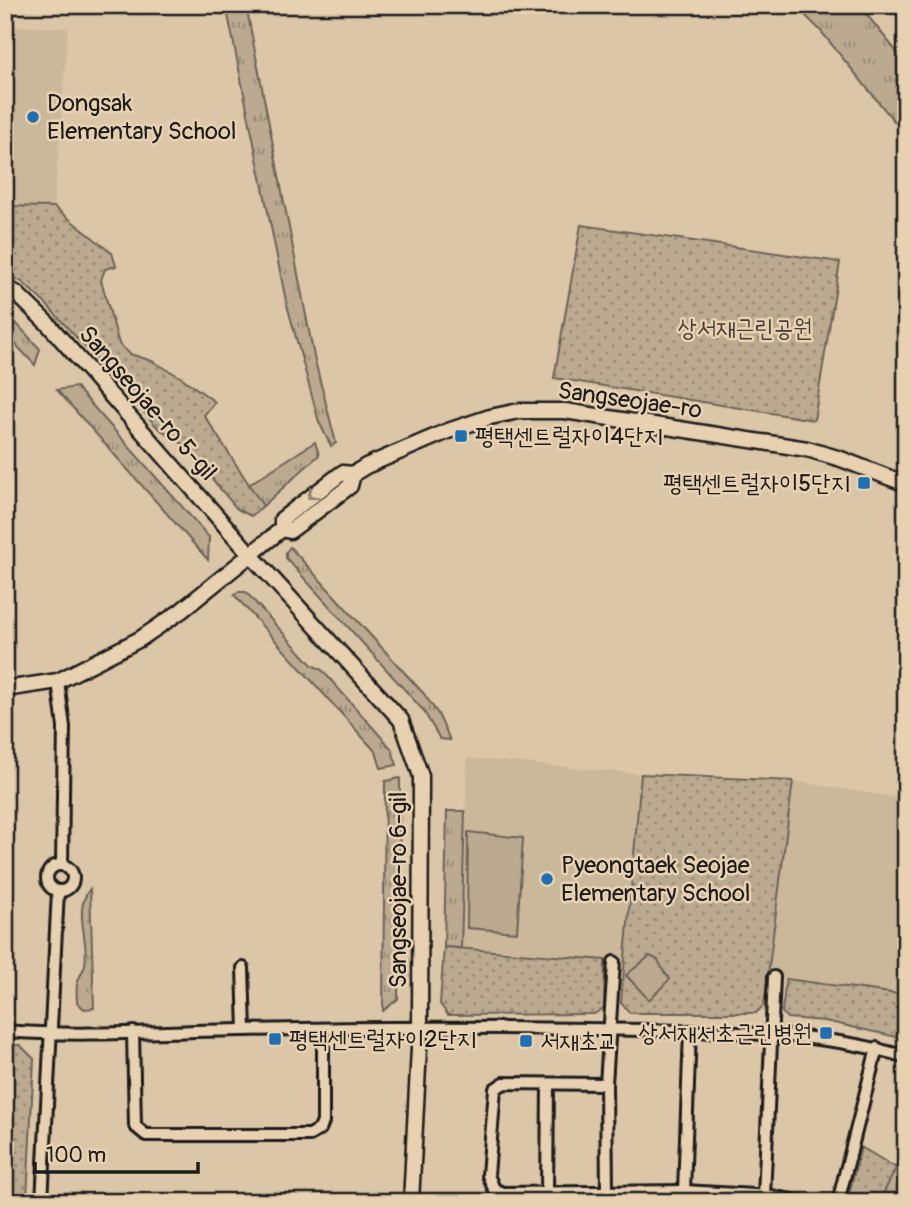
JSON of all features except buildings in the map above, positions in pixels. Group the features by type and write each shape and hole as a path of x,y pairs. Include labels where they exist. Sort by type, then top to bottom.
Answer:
{"street":[{"name":"Sangseojae-ro 5-gil","path":"5,287 16,293 48,324 251,555"},
{"name":"Sangseojae-ro","path":"5,690 58,681 140,639 181,611 251,555 282,529 282,519 342,473 353,474 448,431 490,417 519,411 565,411 807,449 841,458 906,484"},
{"name":"Sangseojae-ro 6-gil","path":"251,555 401,720 421,776 420,1029 411,1202"},
{"path":"58,681 64,727 62,864"},
{"path":"62,864 69,867 74,879 66,890 58,891 48,883 48,874 53,866 62,864"},
{"path":"41,1202 58,891"},
{"path":"607,1192 606,1084 614,962"},
{"path":"243,968 245,1030"},
{"path":"764,1196 775,977"},
{"path":"133,1032 135,1126 146,1135 310,1135 320,1129 323,1122 323,1029"},
{"path":"5,1031 51,1034 323,1029 608,1029 772,1033 877,1048 906,1057"},
{"path":"684,1191 690,1031"},
{"path":"838,1202 877,1048"},
{"path":"606,1084 504,1083 495,1089 488,1175 494,1189 503,1193 684,1191 764,1196 801,1202"},
{"path":"547,1193 548,1084"}],"shaded area":[{"name":"Dongsak Elementary School","path":"5,26 68,28 54,207 5,206"},
{"name":"Pyeongtaek Seojae Elementary School","path":"467,758 641,774 625,962 461,948"},
{"path":"793,781 906,799 906,995 768,976"}],"green space":[{"path":"226,5 246,5 314,357 336,443 331,446 319,422 286,301"},
{"path":"795,5 859,5 906,63 906,136 820,30"},
{"path":"5,206 54,207 112,253 116,266 105,269 101,280 119,344 130,354 152,361 182,378 215,402 204,415 263,506 251,516 237,509 183,444 158,428 47,305 21,281 5,275"},
{"name":"상서재근린공원","path":"581,225 840,262 814,420 554,378"},
{"path":"5,317 17,324 40,349 35,365 5,333"},
{"path":"76,387 209,537 208,560 57,390"},
{"path":"315,442 319,455 263,506 248,485"},
{"path":"290,547 424,694 438,714 450,740 440,739 423,710 286,558"},
{"path":"246,592 312,665 322,670 391,748 397,765 381,768 376,752 234,595"},
{"path":"641,774 793,781 764,1005 756,1013 630,1013 621,1003"},
{"path":"400,778 398,999 383,1011 385,781"},
{"path":"447,811 465,811 461,948 444,947"},
{"path":"468,832 523,838 517,932 467,928"},
{"path":"90,889 94,1008 84,1009 77,1002 77,989 86,955 82,906"},
{"path":"444,947 605,960 604,1008 594,1014 448,1015 440,1004"},
{"path":"650,956 658,960 670,979 649,1000 626,975"},
{"path":"786,979 906,995 906,1039 825,1021 787,1018 782,1012"},
{"path":"5,1045 20,1045 34,1059 27,1198 24,1202 5,1202"},
{"path":"906,1146 906,1179 895,1202 879,1202"},
{"path":"861,1147 896,1168 879,1202 847,1202"}],"place":[{"name":"Dongsak Elementary School","path":"33,117"},
{"name":"평택센트럴자이4단지","path":"461,436"},
{"name":"평택센트럴자이5단지","path":"864,483"},
{"name":"Pyeongtaek Seojae Elementary School","path":"547,879"},
{"name":"상서재서초근린병원","path":"826,1033"},
{"name":"평택센트럴자이2단지","path":"275,1039"},
{"name":"서재초교","path":"526,1041"}]}
